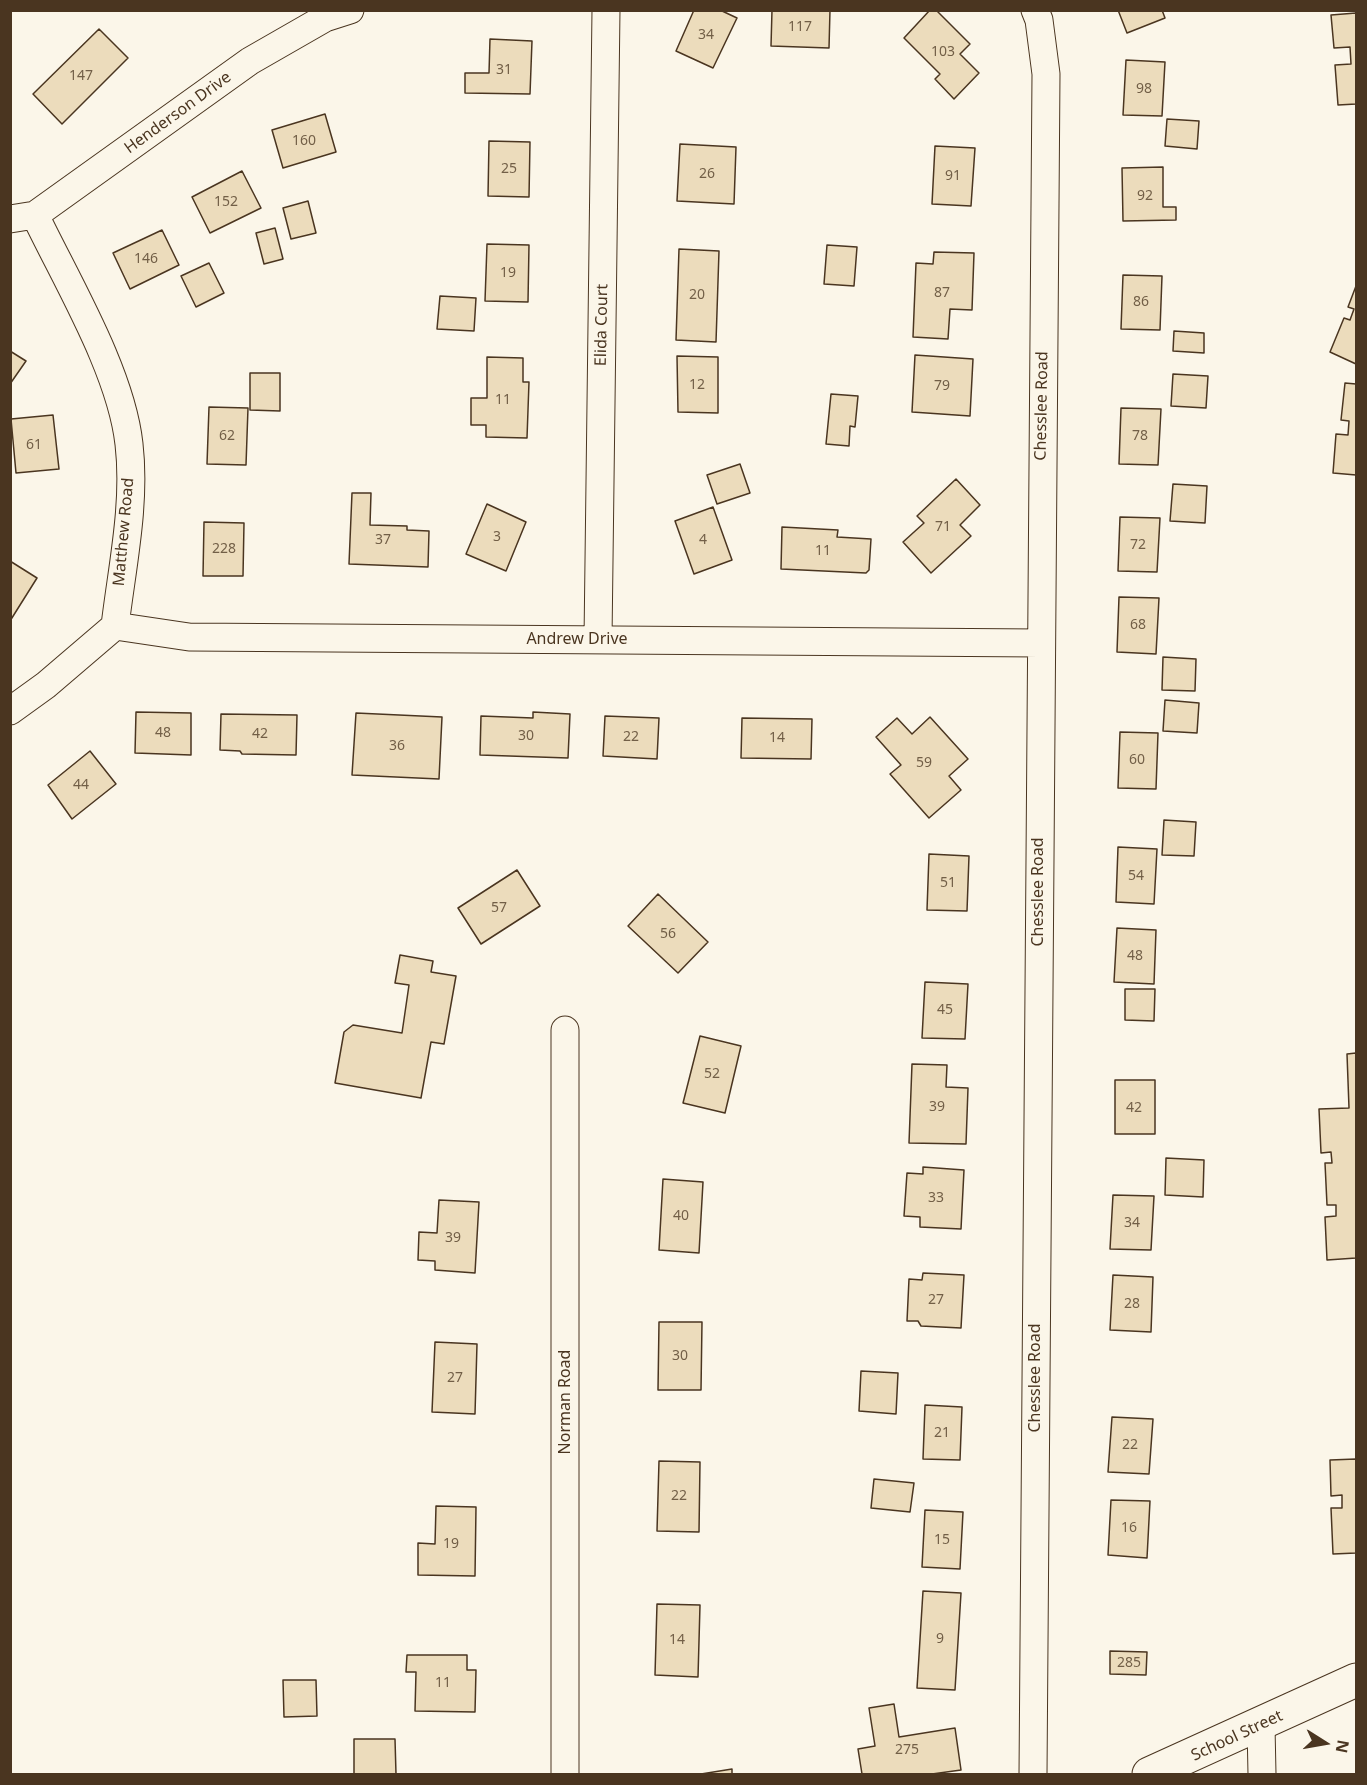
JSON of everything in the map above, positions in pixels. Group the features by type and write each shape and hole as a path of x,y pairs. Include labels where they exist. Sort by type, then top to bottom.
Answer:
{"main road":[{"name":"School Street","path":"1149,1774 1356,1680"}],"street":[{"name":"Henderson Drive","path":"23,217 250,61 325,18 350,10"},
{"name":"Elida Court","path":"598,639 606,10"},
{"name":"Chesslee Road","path":"1033,1774 1046,74 1039,20 1035,10"},
{"name":"Matthew Road","path":"23,217 109,369 129,442 131,493 115,626"},
{"name":"Andrew Drive","path":"115,626 189,637 1040,643"},
{"path":"10,711 46,685 115,626"},
{"name":"Norman Road","path":"565,1030 565,1774"},
{"path":"1261,1725 1262,1774"}],"building":[{"path":"694,10 720,10 737,18 713,68 676,51"},
{"path":"772,10 830,10 829,48 771,46"},
{"path":"930,10 936,10 970,44 960,54 979,73 954,99 935,79 940,74 904,38"},
{"path":"1118,10 1162,10 1165,18 1127,33"},
{"path":"1356,13 1356,104 1338,105 1335,65 1351,64 1350,47 1334,48 1331,15"},
{"path":"99,29 128,58 62,124 33,94"},
{"path":"490,39 532,41 530,94 465,93 465,73 489,73"},
{"path":"1126,60 1165,62 1162,116 1123,115"},
{"path":"325,114 336,152 283,168 272,130"},
{"path":"1167,119 1199,121 1197,149 1165,146"},
{"path":"489,141 530,142 529,197 488,196"},
{"path":"680,144 736,147 734,204 677,201"},
{"path":"935,146 975,148 971,206 932,204"},
{"path":"1163,167 1163,207 1176,207 1176,220 1123,221 1122,168"},
{"path":"242,171 261,208 210,233 192,197"},
{"path":"308,201 316,233 291,239 283,208"},
{"path":"275,228 283,259 264,264 256,233"},
{"path":"162,230 179,265 130,289 113,253"},
{"path":"487,244 529,245 528,302 485,301"},
{"path":"827,245 857,247 854,286 824,284"},
{"path":"679,249 719,251 716,342 676,340"},
{"path":"934,252 974,253 972,310 950,309 948,339 913,337 916,263 933,264"},
{"path":"209,263 224,293 196,307 181,276"},
{"path":"1123,275 1162,276 1160,330 1121,329"},
{"path":"1356,286 1356,364 1330,352 1344,318 1350,320 1354,309 1348,307"},
{"path":"440,296 476,298 474,331 437,329"},
{"path":"1174,331 1204,333 1204,353 1173,351"},
{"path":"10,351 26,361 10,384"},
{"path":"915,355 973,359 970,416 912,412"},
{"path":"677,356 718,357 718,413 678,412"},
{"path":"487,357 523,358 523,382 529,382 527,438 486,437 486,425 471,425 471,398 487,398"},
{"path":"250,373 280,373 280,411 250,410"},
{"path":"1173,374 1208,376 1206,408 1171,406"},
{"path":"1345,383 1356,384 1356,475 1333,473 1336,434 1348,435 1349,421 1341,420"},
{"path":"831,394 858,396 855,427 850,426 849,446 826,444"},
{"path":"209,407 248,408 246,465 207,464"},
{"path":"1121,408 1161,409 1158,465 1119,464"},
{"path":"53,415 59,469 16,473 11,419"},
{"path":"740,464 750,493 717,504 707,475"},
{"path":"956,479 980,505 960,525 971,536 931,573 903,542 924,523 917,516"},
{"path":"1173,484 1207,486 1205,523 1170,521"},
{"path":"352,493 371,493 370,525 407,526 407,530 429,531 428,567 349,564"},
{"path":"487,504 526,522 506,571 466,554"},
{"path":"713,507 732,560 694,574 675,521"},
{"path":"1120,517 1160,518 1157,572 1118,571"},
{"path":"204,522 244,523 243,576 203,576"},
{"path":"782,527 838,530 837,537 871,539 869,570 866,573 781,569"},
{"path":"10,561 37,578 10,621"},
{"path":"1119,597 1159,598 1156,654 1117,652"},
{"path":"1163,657 1196,659 1195,691 1162,690"},
{"path":"1165,700 1199,703 1197,733 1163,731"},
{"path":"136,712 191,713 191,755 135,753"},
{"path":"533,712 570,714 568,758 480,755 481,716 533,718"},
{"path":"356,713 442,717 439,779 352,775"},
{"path":"221,714 297,715 296,755 242,754 240,751 220,750"},
{"path":"605,716 659,718 657,759 603,756"},
{"path":"930,717 968,759 949,776 961,790 929,818 890,774 901,765 876,737 897,718 912,734"},
{"path":"742,718 812,719 811,759 741,758"},
{"path":"1120,732 1158,733 1156,789 1118,788"},
{"path":"90,751 116,784 72,819 48,785"},
{"path":"1164,820 1196,822 1194,856 1162,855"},
{"path":"1118,847 1157,849 1154,904 1116,902"},
{"path":"929,854 969,856 967,911 927,910"},
{"path":"517,870 540,906 481,944 458,908"},
{"path":"658,894 708,942 678,973 628,926"},
{"path":"1117,928 1156,930 1154,984 1114,982"},
{"path":"400,955 433,961 431,972 456,976 444,1044 431,1042 421,1098 335,1083 344,1032 353,1025 402,1033 409,985 395,983"},
{"path":"925,982 968,984 965,1039 922,1038"},
{"path":"1125,989 1155,989 1154,1021 1125,1020"},
{"path":"700,1036 741,1046 725,1113 683,1103"},
{"path":"1356,1053 1356,1258 1327,1260 1325,1217 1336,1216 1336,1205 1327,1205 1325,1163 1332,1163 1331,1152 1321,1153 1319,1109 1349,1108 1347,1054"},
{"path":"912,1064 947,1065 946,1087 968,1088 966,1144 909,1143"},
{"path":"1115,1080 1155,1080 1155,1134 1115,1134"},
{"path":"1166,1158 1204,1160 1203,1197 1165,1195"},
{"path":"923,1167 964,1170 961,1229 920,1227 920,1217 904,1216 907,1173 923,1174"},
{"path":"663,1179 703,1182 699,1253 659,1250"},
{"path":"1113,1195 1154,1196 1151,1250 1110,1249"},
{"path":"439,1200 479,1202 475,1273 435,1270 435,1261 418,1260 419,1232 437,1233"},
{"path":"923,1273 964,1275 961,1328 921,1326 918,1321 907,1321 909,1279 922,1280"},
{"path":"1113,1275 1153,1277 1151,1332 1110,1330"},
{"path":"659,1322 702,1322 701,1390 658,1390"},
{"path":"435,1342 477,1344 475,1414 432,1412"},
{"path":"861,1371 898,1373 896,1414 859,1411"},
{"path":"925,1405 962,1407 960,1460 923,1459"},
{"path":"1112,1417 1153,1419 1149,1474 1108,1472"},
{"path":"1356,1459 1356,1553 1333,1554 1331,1508 1342,1508 1342,1495 1331,1496 1330,1460"},
{"path":"659,1461 700,1462 699,1532 657,1531"},
{"path":"874,1479 914,1483 910,1512 871,1508"},
{"path":"1111,1500 1150,1501 1147,1558 1108,1555"},
{"path":"436,1506 476,1507 475,1576 418,1575 418,1543 435,1544"},
{"path":"925,1510 963,1512 960,1569 922,1567"},
{"path":"923,1591 961,1593 955,1690 917,1688"},
{"path":"657,1604 700,1605 698,1677 655,1675"},
{"path":"1110,1651 1147,1652 1146,1675 1110,1674"},
{"path":"407,1655 467,1655 467,1670 476,1670 475,1712 415,1711 416,1672 406,1672"},
{"path":"283,1680 316,1680 317,1716 284,1717"},
{"path":"894,1704 899,1737 955,1728 961,1770 932,1774 862,1774 858,1749 875,1746 869,1708"},
{"path":"354,1739 395,1739 396,1774 354,1774"},
{"path":"732,1769 732,1774 701,1774"}]}
